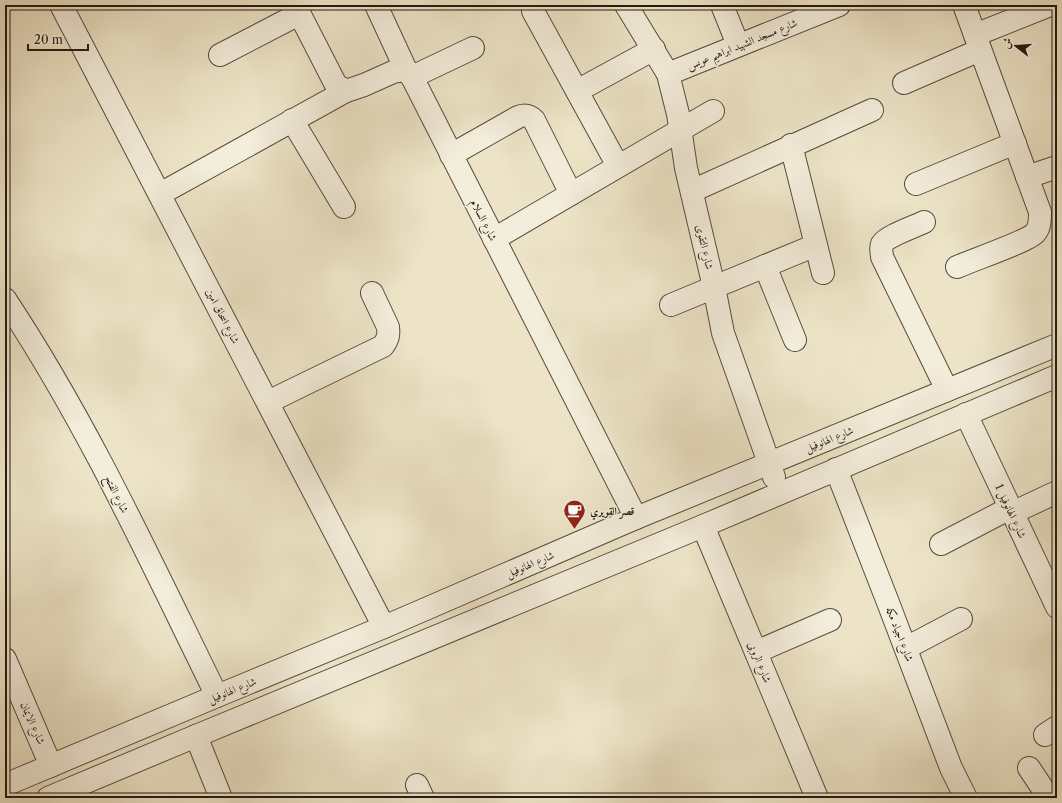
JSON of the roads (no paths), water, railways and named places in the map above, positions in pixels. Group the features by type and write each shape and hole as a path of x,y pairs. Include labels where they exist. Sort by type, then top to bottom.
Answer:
{"street":[{"name":"شارع اسحاق امين","path":"61,5 384,627"},
{"name":"شارع السلام","path":"376,5 409,73 636,518"},
{"name":"شارع التقوى","path":"626,5 668,74 681,130 682,151 726,343 780,492"},
{"path":"722,5 738,45"},
{"name":"شارع مسجد الشهيد ابراهيم عويس","path":"668,74 839,5"},
{"path":"957,267 1024,240 1035,234 1039,223 1040,212 964,5"},
{"path":"904,83 978,42 1050,5"},
{"path":"220,55 297,9 336,85 346,91"},
{"path":"533,12 618,166"},
{"path":"160,194 346,91 393,72 409,73 473,48"},
{"path":"577,91 654,49"},
{"path":"692,191 790,145 872,110"},
{"path":"494,239 714,111"},
{"path":"451,155 518,117 527,115 534,120 571,194"},
{"path":"292,120 344,207"},
{"path":"916,184 1015,143"},
{"path":"790,145 823,273"},
{"path":"1027,177 1057,167"},
{"path":"924,222 886,239 881,250 882,257 947,390"},
{"path":"671,305 816,245"},
{"path":"765,266 794,340"},
{"path":"268,402 383,346 389,334 388,327 372,293"},
{"name":"شارع الفتح","path":"5,299 30,336 100,461 217,696"},
{"name":"شارع الهانوفيل","path":"5,785 384,627 636,518 1057,345"},
{"path":"48,798 703,526 780,492 1057,376"},
{"name":"شارع الهانوفيل 1","path":"966,414 1057,607"},
{"name":"شارع اجياد مكه","path":"836,469 951,768 966,798"},
{"path":"941,544 1011,511 1057,492"},
{"name":"شارع الروبى","path":"703,526 817,798"},
{"path":"906,648 961,619"},
{"path":"756,652 830,620"},
{"name":"شارع الايمان","path":"5,659 52,766"},
{"path":"196,736 221,798"},
{"path":"1029,768 1049,798"}],"place":[{"name":"قصر القويري","path":"575,530"}]}
